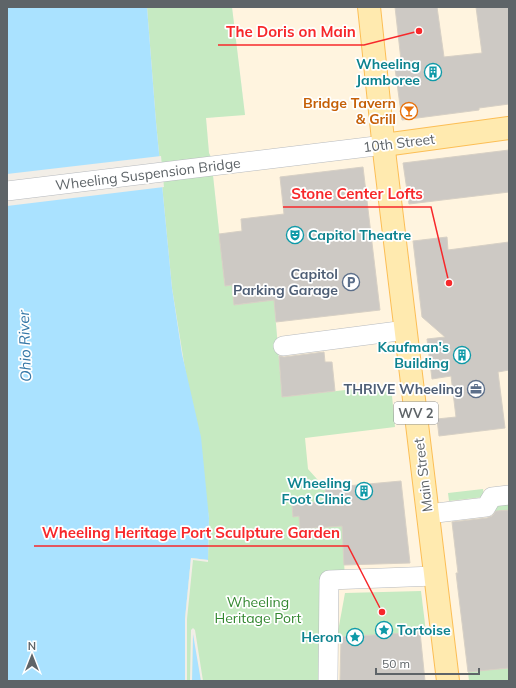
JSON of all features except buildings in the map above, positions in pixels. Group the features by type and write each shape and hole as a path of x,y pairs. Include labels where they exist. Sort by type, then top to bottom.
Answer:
{"main road":[{"name":"Main Street","path":"369,7 448,681"},
{"name":"10th Street","path":"384,145 509,128"}],"street":[{"name":"10th Street","path":"290,157 384,145"},
{"name":"Wheeling Suspension Bridge","path":"7,192 290,157"},
{"path":"283,346 406,330"},
{"path":"428,514 486,506 492,497 509,495"},
{"path":"328,681 329,580 435,576"}],"shaded area":[{"path":"232,7 509,7 509,681 328,681 342,527 300,529 293,517 274,300 234,305 232,285 225,286 206,118 245,114"}],"green space":[{"name":"Wheeling Heritage Port","path":"147,7 232,7 245,115 206,118 225,286 232,285 235,305 274,300 282,397 391,385 395,427 305,438 308,469 325,488 327,501 292,505 293,517 299,516 301,529 342,526 345,579 330,580 328,681 185,681 185,619 191,558 208,560 209,518 172,288 156,122"},
{"path":"483,489 484,497 449,501 448,493"},
{"path":"509,497 509,510 494,512 493,502"},
{"path":"421,591 426,632 337,637 345,593"},
{"path":"509,668 509,681 469,681 468,672"}],"water":[{"name":"Ohio River","path":"7,7 147,7 156,122 172,288 182,354 201,437 209,518 208,560 191,558 185,619 185,681 7,681"},
{"path":"193,630 201,681 192,681"}],"pier":[{"path":"161,156 164,187 7,206 7,174"},
{"path":"191,558 208,560 208,562 193,560 187,619 187,681 185,681 185,619"},
{"path":"193,628 195,630 203,681 201,681 193,634 192,681 190,681 191,630"}],"place":[{"name":"The Doris on Main","path":"419,31"},
{"name":"Wheeling Jamboree","path":"433,72"},
{"name":"Bridge Tavern & Grill","path":"409,111"},
{"name":"Capitol Theatre","path":"295,235"},
{"name":"Capitol Parking Garage","path":"351,282"},
{"name":"Stone Center Lofts","path":"449,283"},
{"name":"Kaufman's Building","path":"462,355"},
{"name":"THRIVE Wheeling","path":"476,389"},
{"name":"Wheeling Foot Clinic","path":"364,491"},
{"name":"Wheeling Heritage Port Sculpture Garden","path":"382,612"},
{"name":"Tortoise","path":"384,630"},
{"name":"Heron","path":"355,637"}]}
